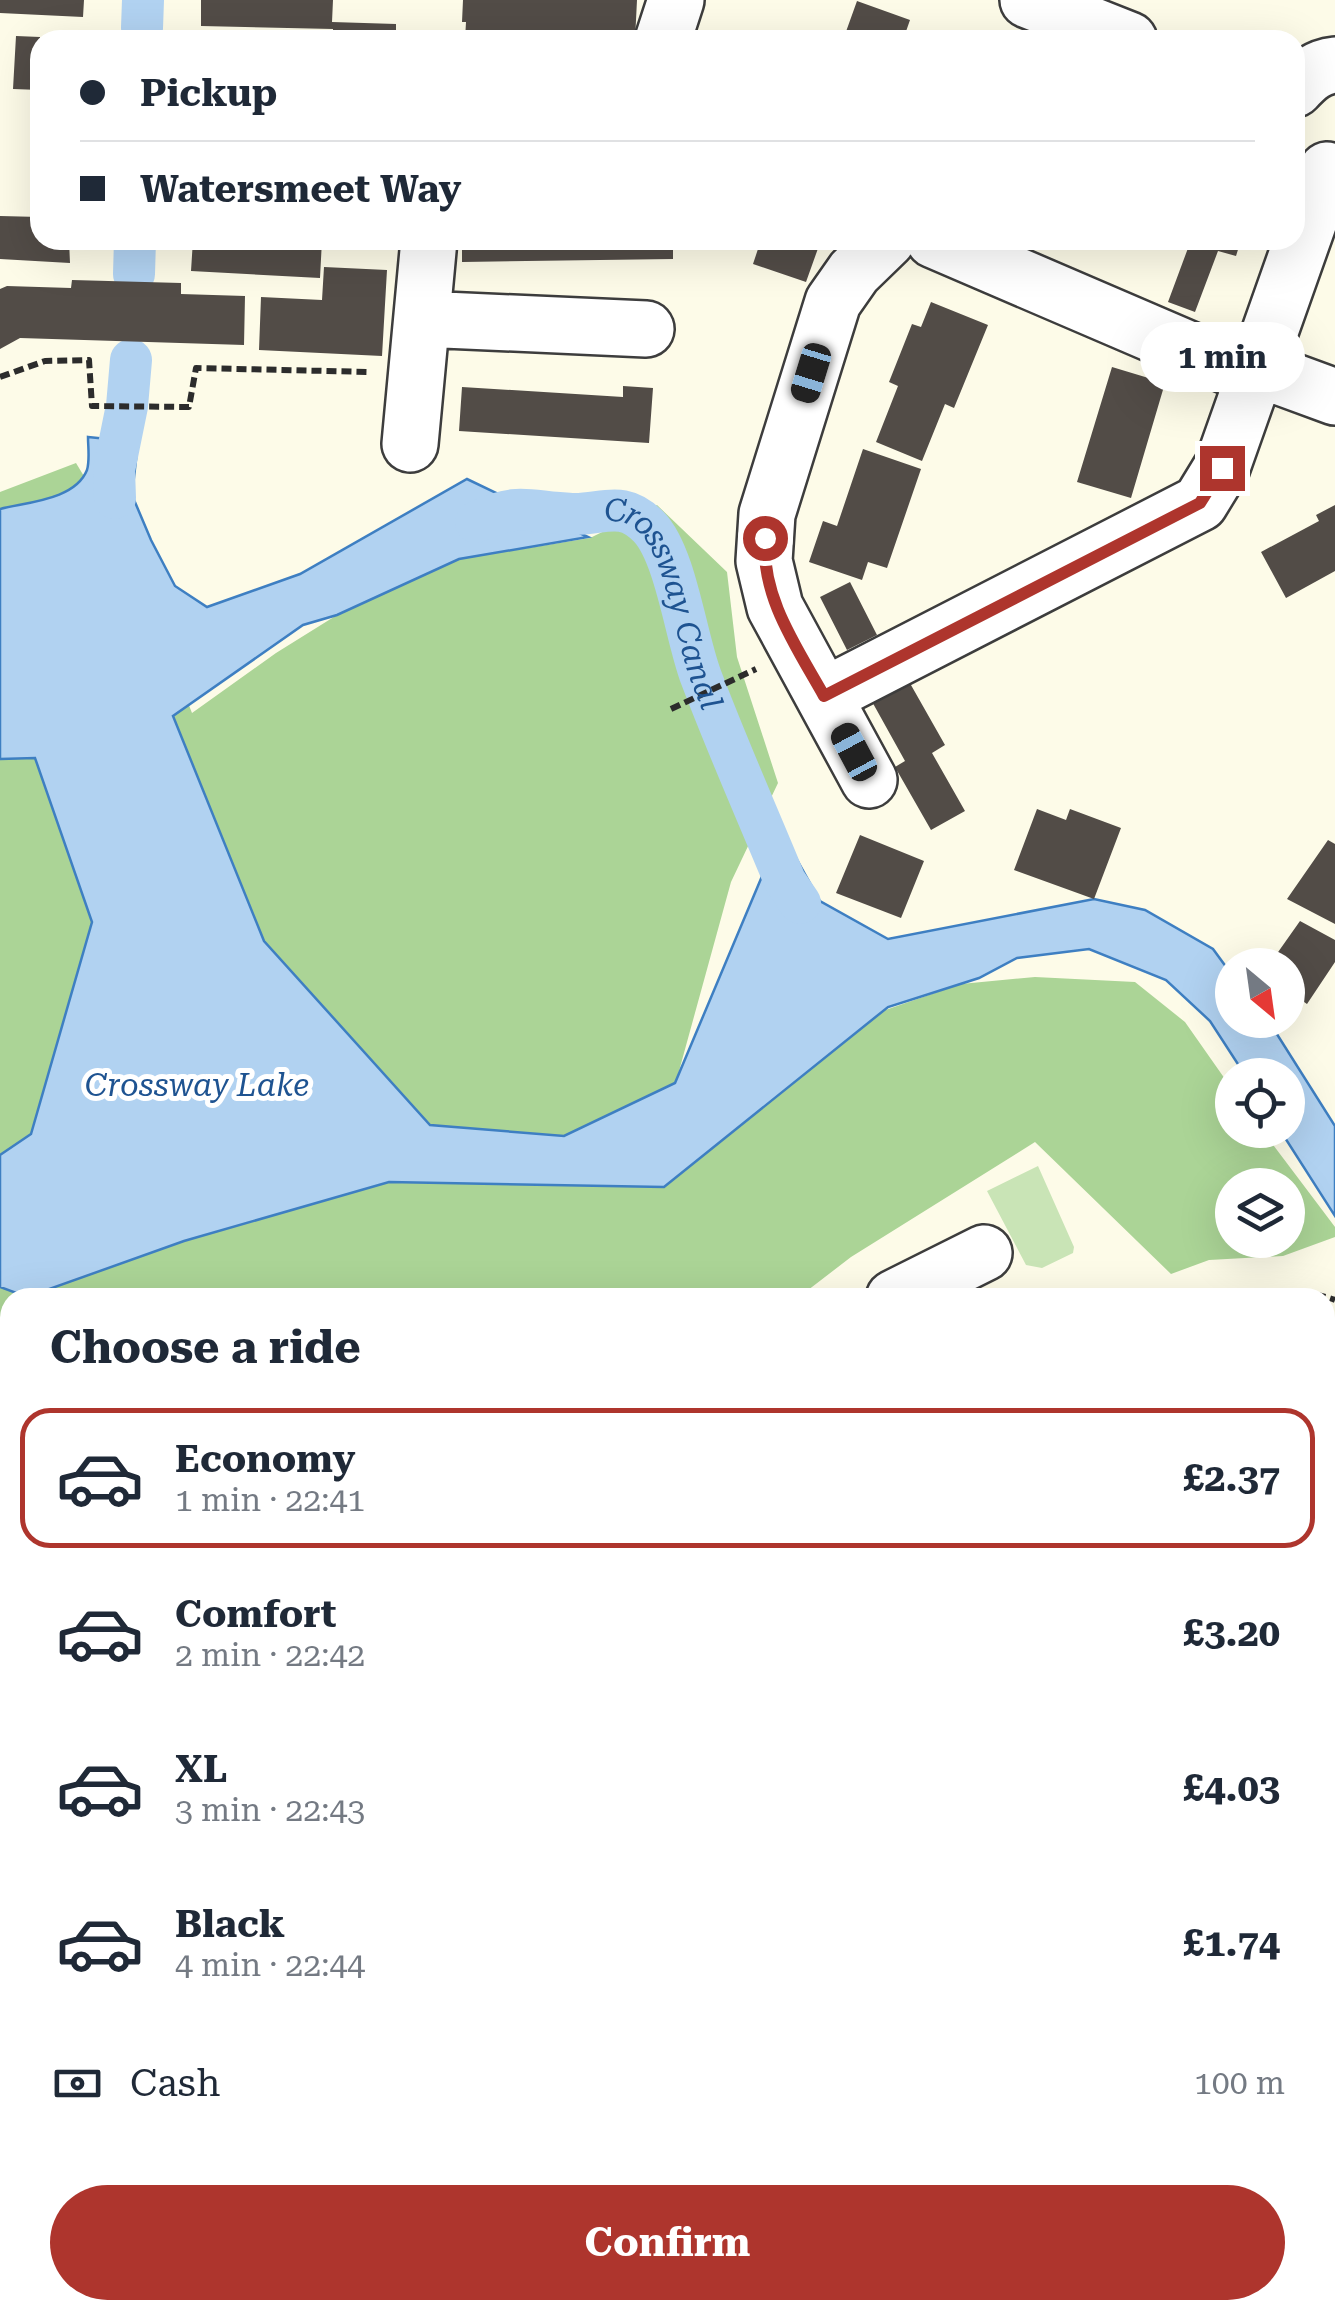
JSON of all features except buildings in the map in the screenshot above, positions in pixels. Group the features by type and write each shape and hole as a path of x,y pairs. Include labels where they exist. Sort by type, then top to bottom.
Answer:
{"street":[{"path":"666,30 676,0"},
{"path":"1028,0 1103,30"},
{"path":"1305,77 1335,64"},
{"path":"1305,208 1319,162"},
{"path":"410,444 429,250"},
{"path":"869,780 775,607 764,561 767,514 834,302 854,272 877,250"},
{"path":"958,250 1255,372 1335,396"},
{"path":"824,696 1200,503 1222,468 1292,250"},
{"path":"422,320 646,328"},
{"path":"914,1288 984,1253"}],"path":[{"path":"0,377 44,361 89,360 92,406 189,407 196,368 417,373"},
{"path":"671,709 746,674"}],"green space":[{"path":"76,463 126,546 192,713 337,615 459,559 590,538 657,505 727,572 737,657 778,783 731,882 676,1082 961,984 1035,977 1135,982 1185,1022 1215,1065 1215,1148 1276,1148 1291,1168 1215,1168 1215,1258 1246,1258 1209,1260 1171,1274 1035,1142 851,1257 811,1288 0,1288 0,492"},
{"path":"1038,1166 1074,1247 1073,1253 1042,1268 1026,1265 987,1191"},
{"path":"1305,1187 1335,1227 1335,1237 1305,1248"}],"water":[{"name":"Crossway Lake","path":"88,437 138,442 132,495 175,586 207,607 300,574 467,479 588,537 459,559 337,615 303,625 173,716 264,941 430,1125 564,1136 675,1083 781,831 820,901 888,939 1094,899 1145,910 1215,952 1215,1029 1166,980 1089,949 1017,958 979,978 888,1007 664,1187 389,1182 184,1241 52,1288 0,1287 0,1155 31,1134 92,922 35,758 0,759 0,509 61,494 81,480 87,470"},
{"name":"Crossway Lake","path":"1221,1038 1279,1038 1292,1058 1234,1058"},
{"name":"Crossway Lake","path":"1305,1079 1335,1126 1335,1216 1292,1148 1305,1148"}],"waterway":[{"name":"Crossway Canal","path":"142,28 143,0"},
{"name":"Crossway Canal","path":"134,274 135,250"},
{"name":"Crossway Canal","path":"115,498 114,470 127,406 131,360"},
{"name":"Crossway Canal","path":"476,522 514,510 572,514 612,510 630,513 649,527 666,557 696,661 721,728 785,881 800,903"}],"route":[{"path":"765,538 764,561 775,607 824,696 1200,503 1222,468"}]}
